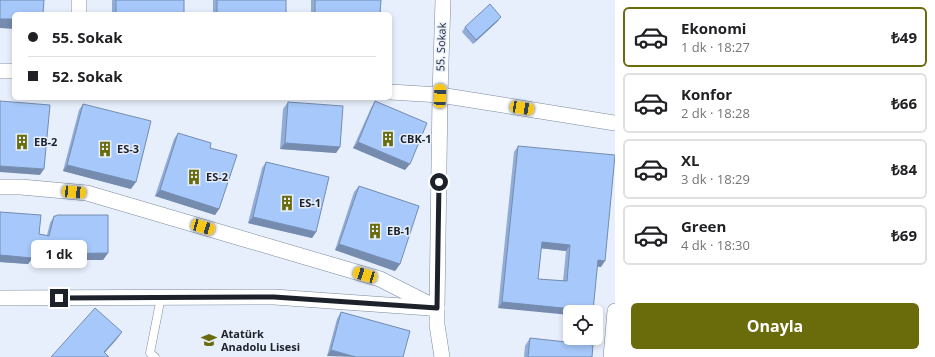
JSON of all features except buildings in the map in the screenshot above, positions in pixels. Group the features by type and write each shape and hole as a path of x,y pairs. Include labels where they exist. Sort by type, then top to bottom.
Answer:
{"street":[{"path":"79,0 79,12"},
{"name":"55. Sokak","path":"442,357 437,324 437,308 443,0"},
{"path":"0,71 12,71"},
{"path":"392,92 440,96 615,123"},
{"path":"0,188 21,187 87,193 380,279 437,308"},
{"path":"0,298 274,297 437,308"},
{"path":"611,357 615,311"}],"lane":[{"path":"155,357 150,353 161,297"}],"place":[{"name":"CBK-1","path":"388,139"},
{"name":"EB-2","path":"22,142"},
{"name":"ES-3","path":"105,149"},
{"name":"ES-2","path":"194,177"},
{"name":"ES-1","path":"287,203"},
{"name":"EB-1","path":"375,231"},
{"name":"Atatürk Anadolu Lisesi","path":"209,340"}],"route":[{"path":"59,298 274,297 437,308 439,182"}]}
